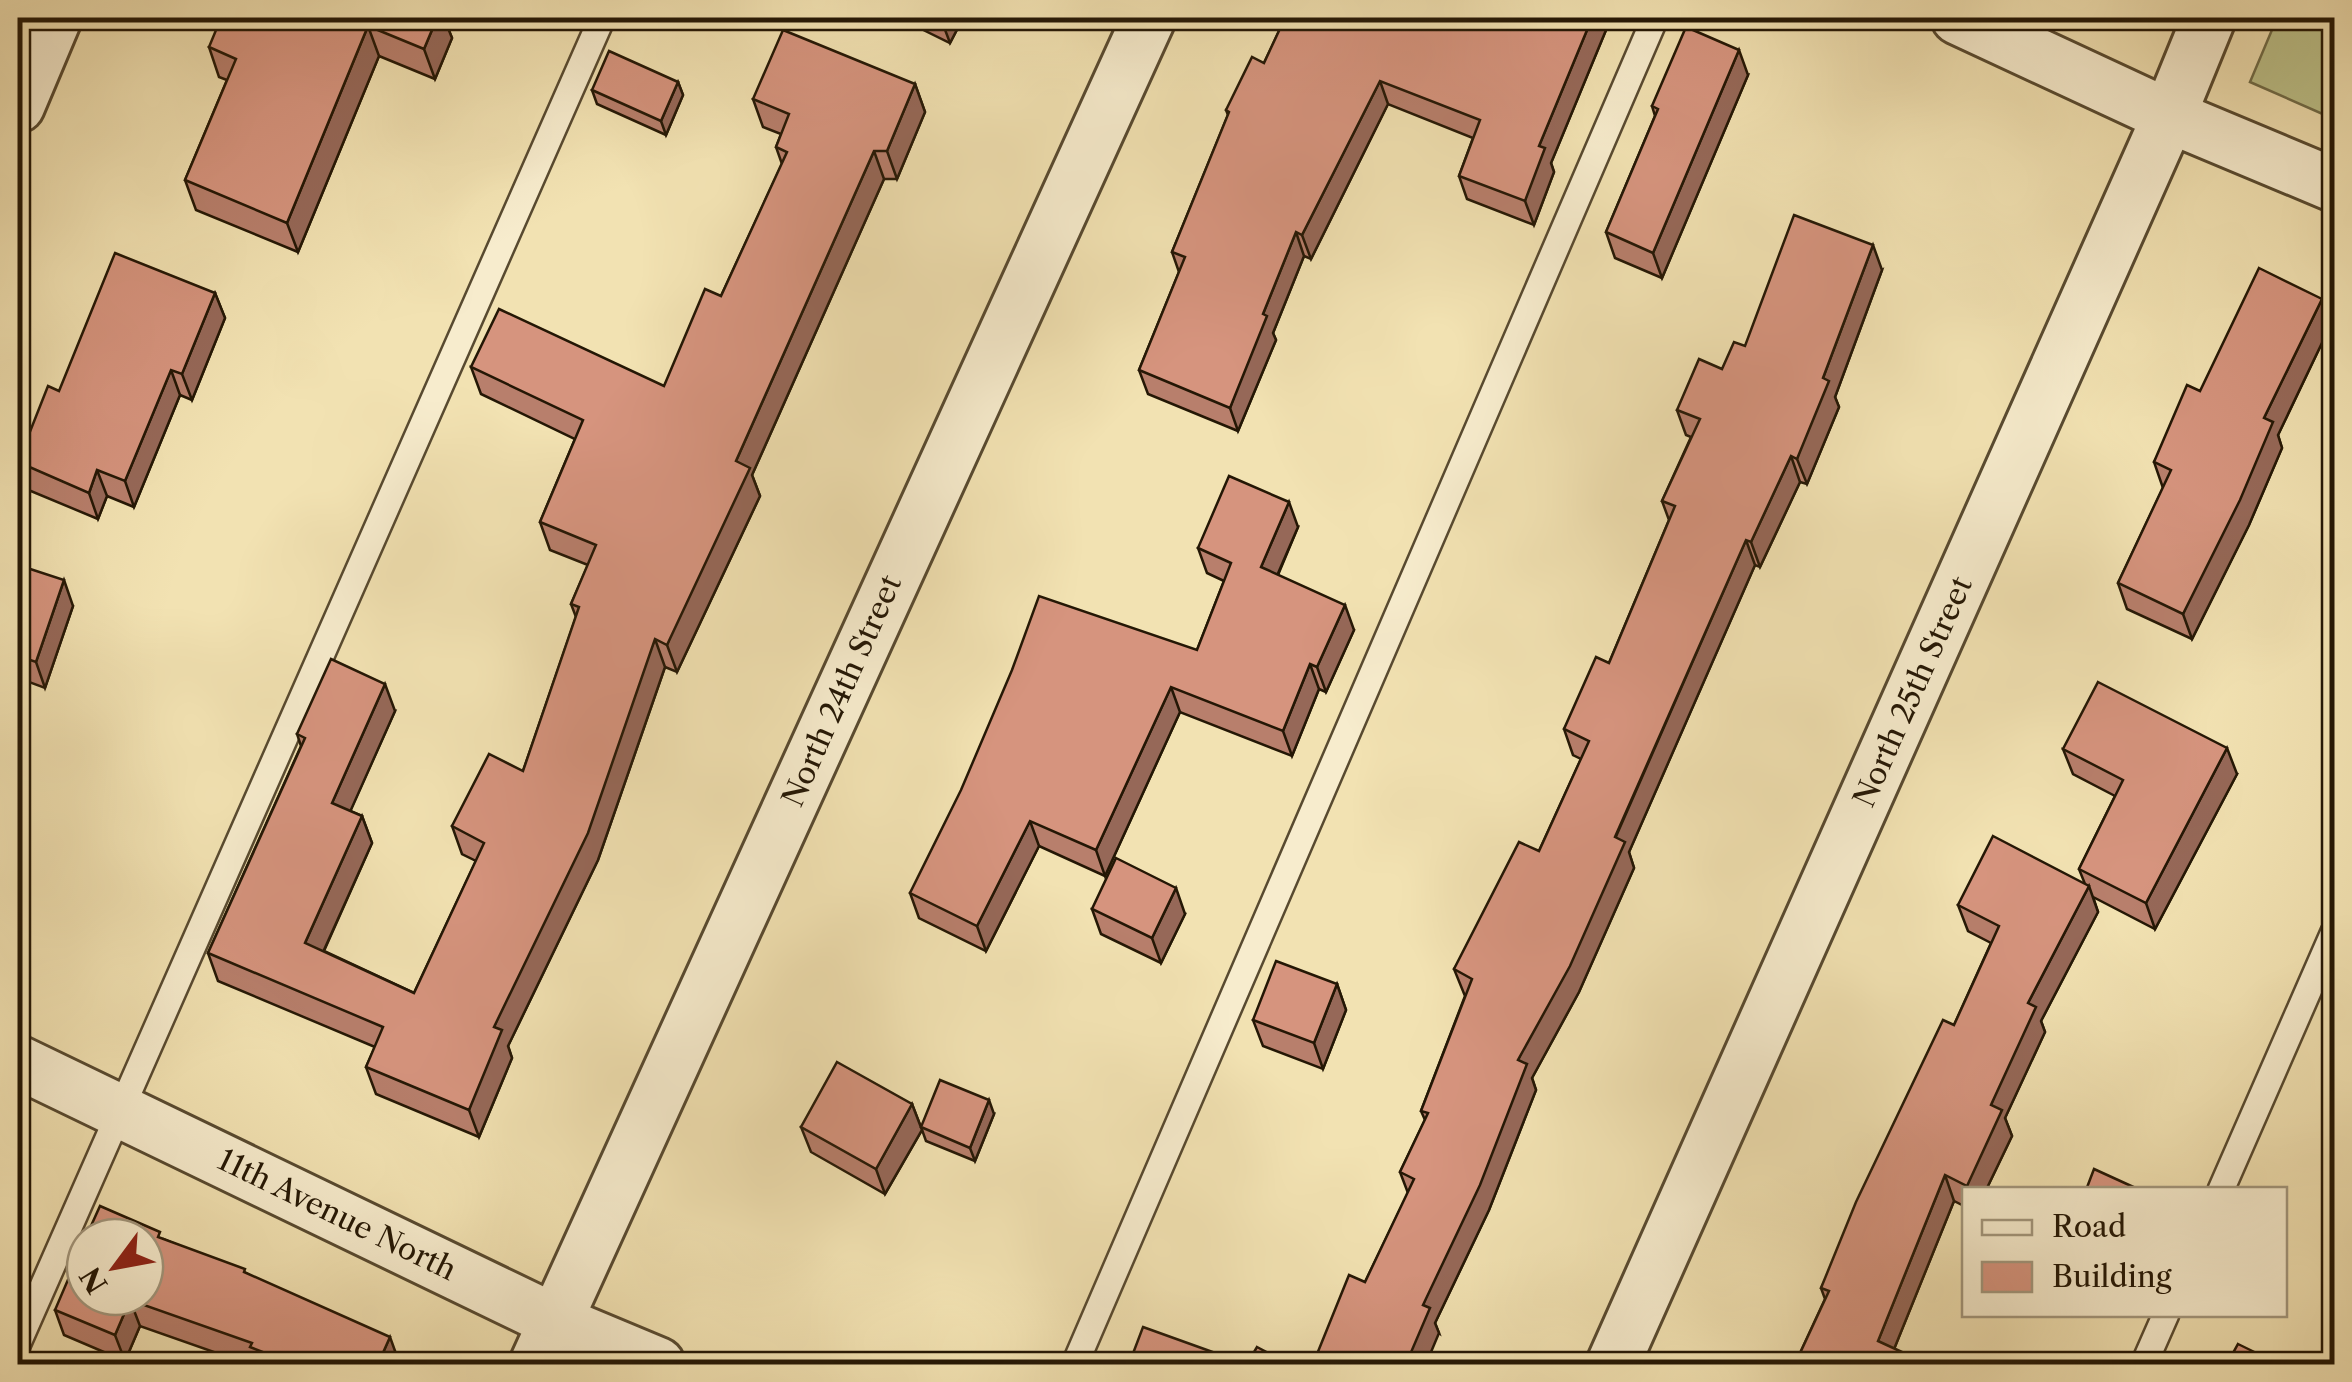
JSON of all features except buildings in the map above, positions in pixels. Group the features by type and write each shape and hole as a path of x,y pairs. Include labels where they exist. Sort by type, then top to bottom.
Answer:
{"street":[{"path":"18,106 54,18"},
{"name":"North 24th Street","path":"546,1342 1149,18"},
{"path":"1958,18 2168,116 2334,185"},
{"name":"North 25th Street","path":"1614,1364 2209,18"},
{"name":"11th Avenue North","path":"18,1062 118,1110 546,1342 658,1364"}],"lane":[{"path":"18,1343 602,18"},
{"path":"1075,1364 1655,18"},
{"path":"2222,1187 2334,932"},
{"path":"2144,1364 2165,1317"}],"green space":[{"path":"2277,18 2334,18 2334,119 2250,82"}]}
